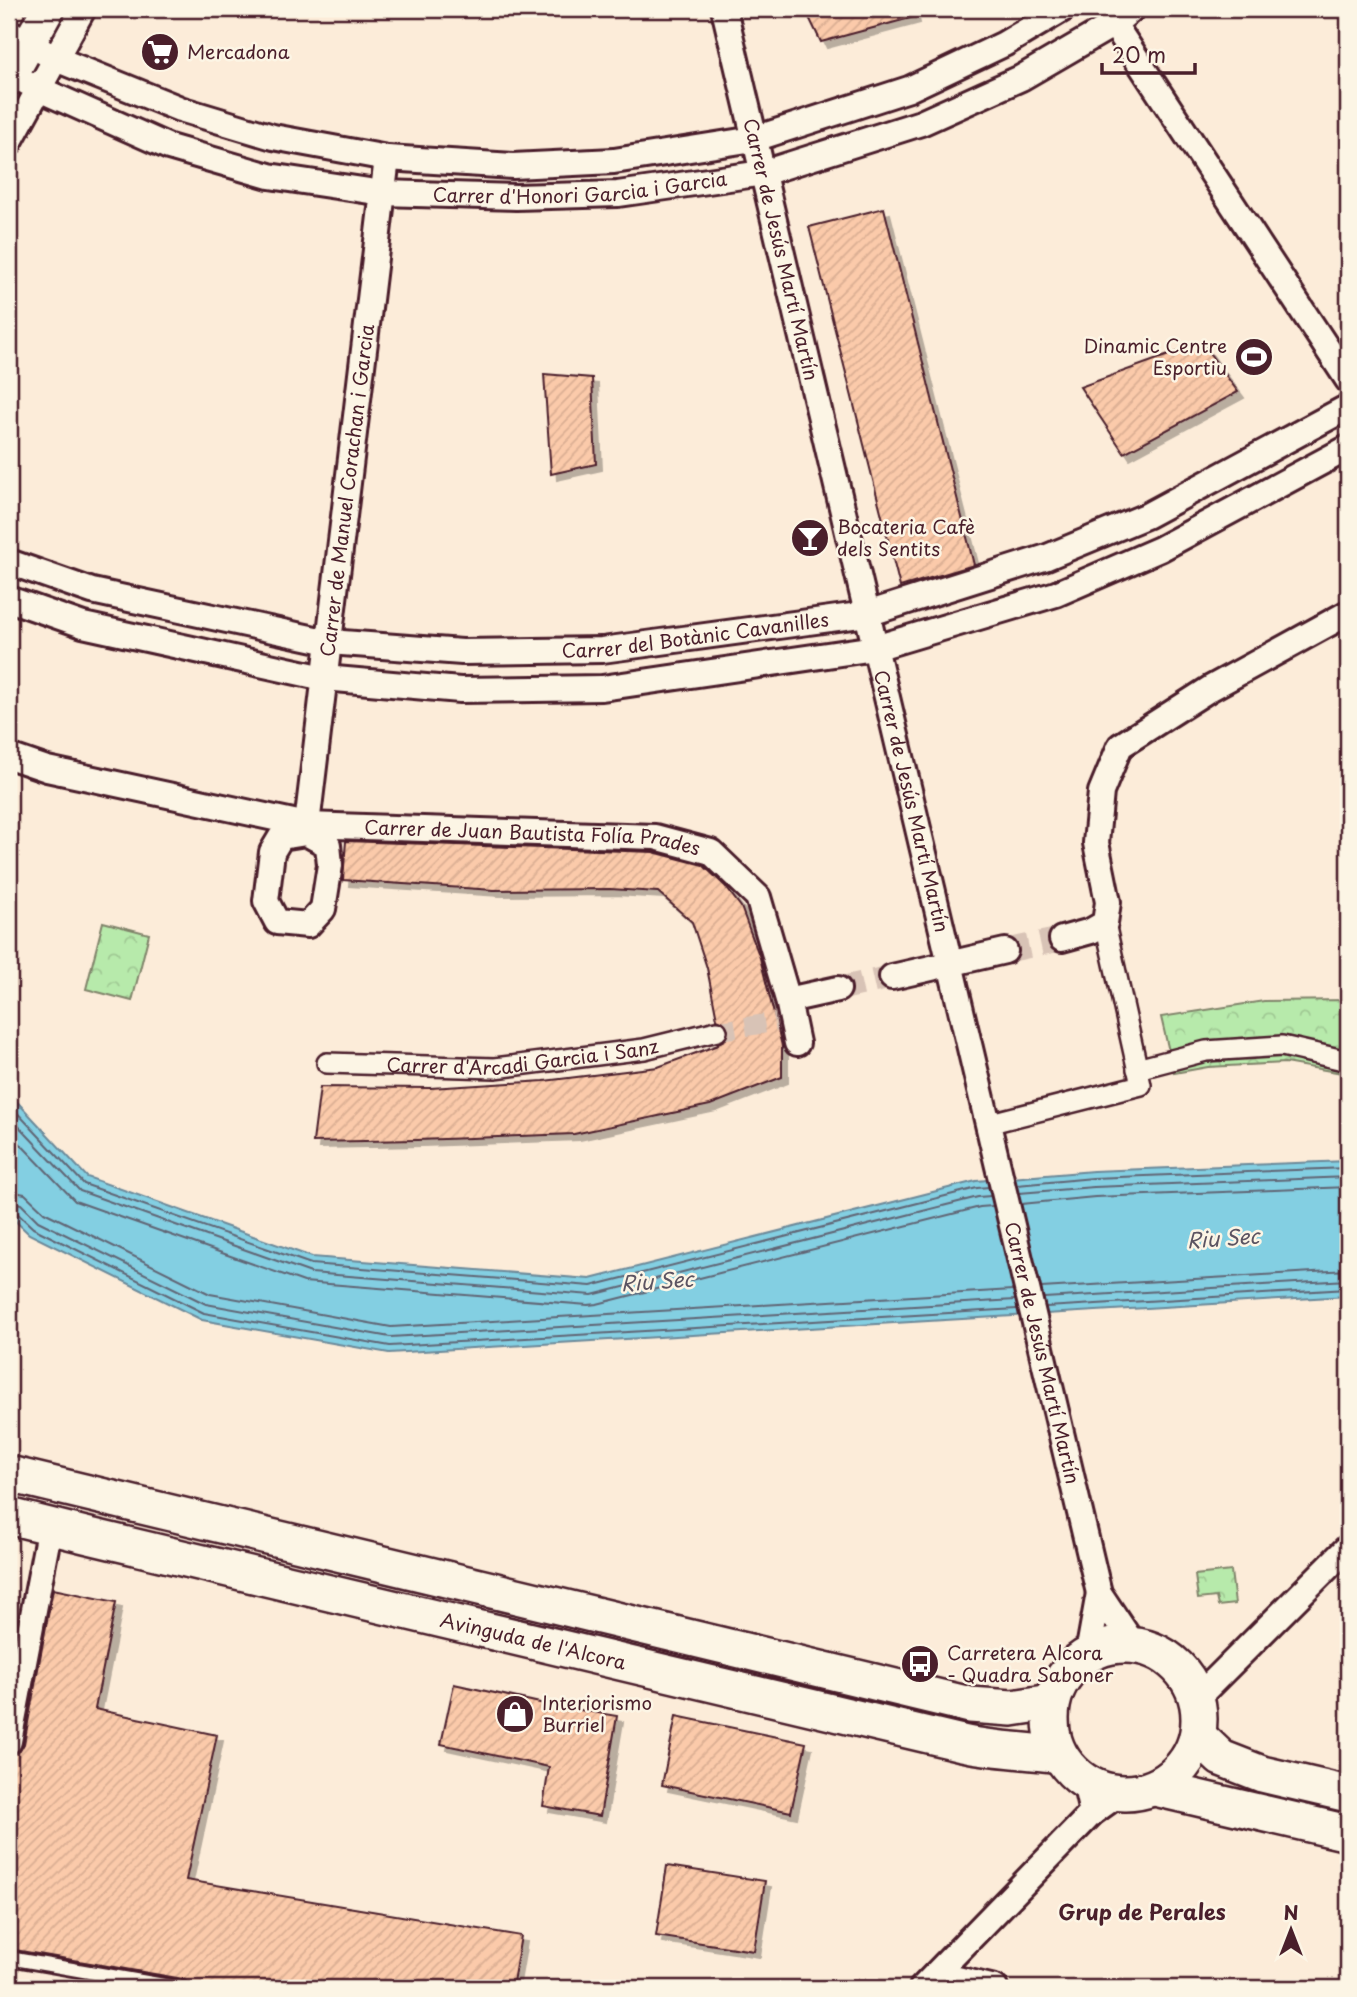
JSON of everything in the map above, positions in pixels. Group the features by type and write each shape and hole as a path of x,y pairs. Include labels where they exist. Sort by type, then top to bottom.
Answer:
{"main road":[{"name":"Avinguda de l'Alcora","path":"9,1474 970,1705 1012,1708 1052,1702"},
{"name":"Avinguda de l'Alcora","path":"9,1516 962,1743 992,1749 1059,1755"},
{"path":"1133,1644 1161,1653 1184,1672 1197,1698 1198,1736 1183,1767 1155,1788 1138,1793 1099,1796 1059,1755 1051,1729 1052,1702 1065,1674 1088,1654 1133,1644"},
{"path":"1198,1736 1221,1758 1262,1774 1348,1794"},
{"path":"1155,1788 1348,1833"}],"street":[{"path":"10,75 19,37 48,9"},
{"path":"9,143 83,9"},
{"name":"Carrer de Jesús Martí Martín","path":"724,9 1099,1592 1133,1644"},
{"name":"Carrer d'Honori Garcia i Garcia","path":"19,37 56,59 180,109 273,138 387,158 513,166 614,161 754,139 909,89 1004,44 1063,9"},
{"path":"1117,14 1348,380"},
{"name":"Carrer d'Honori Garcia i Garcia","path":"10,75 169,147 269,176 383,193 516,197 618,194 762,173 921,124 1021,78 1117,14"},
{"name":"Carrer de Manuel Corachan i Garcia","path":"307,829 387,158"},
{"name":"Carrer del Botànic Cavanilles","path":"9,562 92,591 329,642 462,652 602,650 867,614 1047,557 1146,516 1348,407"},
{"name":"Carrer del Botànic Cavanilles","path":"9,599 83,625 324,678 460,690 602,688 875,648 1056,594 1160,549 1348,448"},
{"path":"1139,1077 1105,923 1108,902 1096,843 1101,792 1119,746 1210,688 1348,613"},
{"name":"Carrer de Juan Bautista Folía Prades","path":"9,756 47,769 307,829 655,837 711,852 758,897 788,1021 838,989"},
{"path":"1062,939 1091,931 1105,923"},
{"path":"892,977 1005,951"},
{"name":"Carrer d'Arcadi Garcia i Sanz","path":"327,1063 495,1068 644,1049 717,1031"},
{"path":"987,1124 1139,1077 1206,1051 1282,1046 1348,1061"},
{"path":"9,1741 50,1526"},
{"path":"1197,1698 1348,1547"},
{"name":"Carrer de Jesús Martí Martín","path":"1088,1654 1099,1592"},
{"path":"929,1981 1099,1796"},
{"path":"929,1981 995,1988"}],"lane":[{"path":"9,1958 181,1988"}],"green space":[{"path":"103,922 149,934 132,1001 86,989"},
{"path":"1348,1000 1348,1074 1285,1063 1208,1067 1174,1073 1161,1017 1264,1001"},
{"path":"1231,1571 1235,1604 1218,1606 1216,1597 1198,1599 1195,1575"}],"water":[{"name":"Riu Sec","path":"9,1093 87,1177 312,1257 590,1279 976,1181 1093,1171 1348,1161 1348,1296 389,1353 202,1320 29,1234 9,1215"}],"building":[{"path":"805,9 912,9 914,17 821,42"},
{"path":"884,208 974,565 900,587 809,227"},
{"path":"1202,343 1238,392 1124,453 1080,387"},
{"path":"544,374 592,378 596,464 551,474"},
{"path":"346,841 653,852 703,865 725,886 741,907 760,958 782,1046 782,1077 710,1105 574,1134 313,1142 320,1087 430,1088 544,1081 658,1067 718,1045 729,1034 726,1023 717,1019 707,968 692,922 658,892 610,889 494,890 343,880"},
{"path":"53,1589 116,1602 95,1709 217,1735 186,1880 521,1936 512,1988 190,1988 183,1979 9,1949 9,1756 20,1751 24,1744"},
{"path":"454,1684 549,1705 617,1716 600,1816 543,1806 549,1767 441,1744"},
{"path":"676,1716 806,1743 791,1812 662,1785"},
{"path":"667,1866 765,1881 754,1951 656,1936"}],"tunnel":[{"path":"1005,951 1062,939"},
{"path":"838,989 892,977"},
{"path":"717,1031 776,1022"}],"place":[{"name":"Mercadona","path":"160,52"},
{"name":"Dinamic Centre Esportiu","path":"1254,357"},
{"name":"Bocateria Cafè dels Sentits","path":"810,538"},
{"name":"Carretera Alcora - Quadra Saboner","path":"920,1664"},
{"name":"Interiorismo Burriel","path":"515,1714"}],"district":[{"name":"Grup de Perales","path":"1142,1913"}]}
